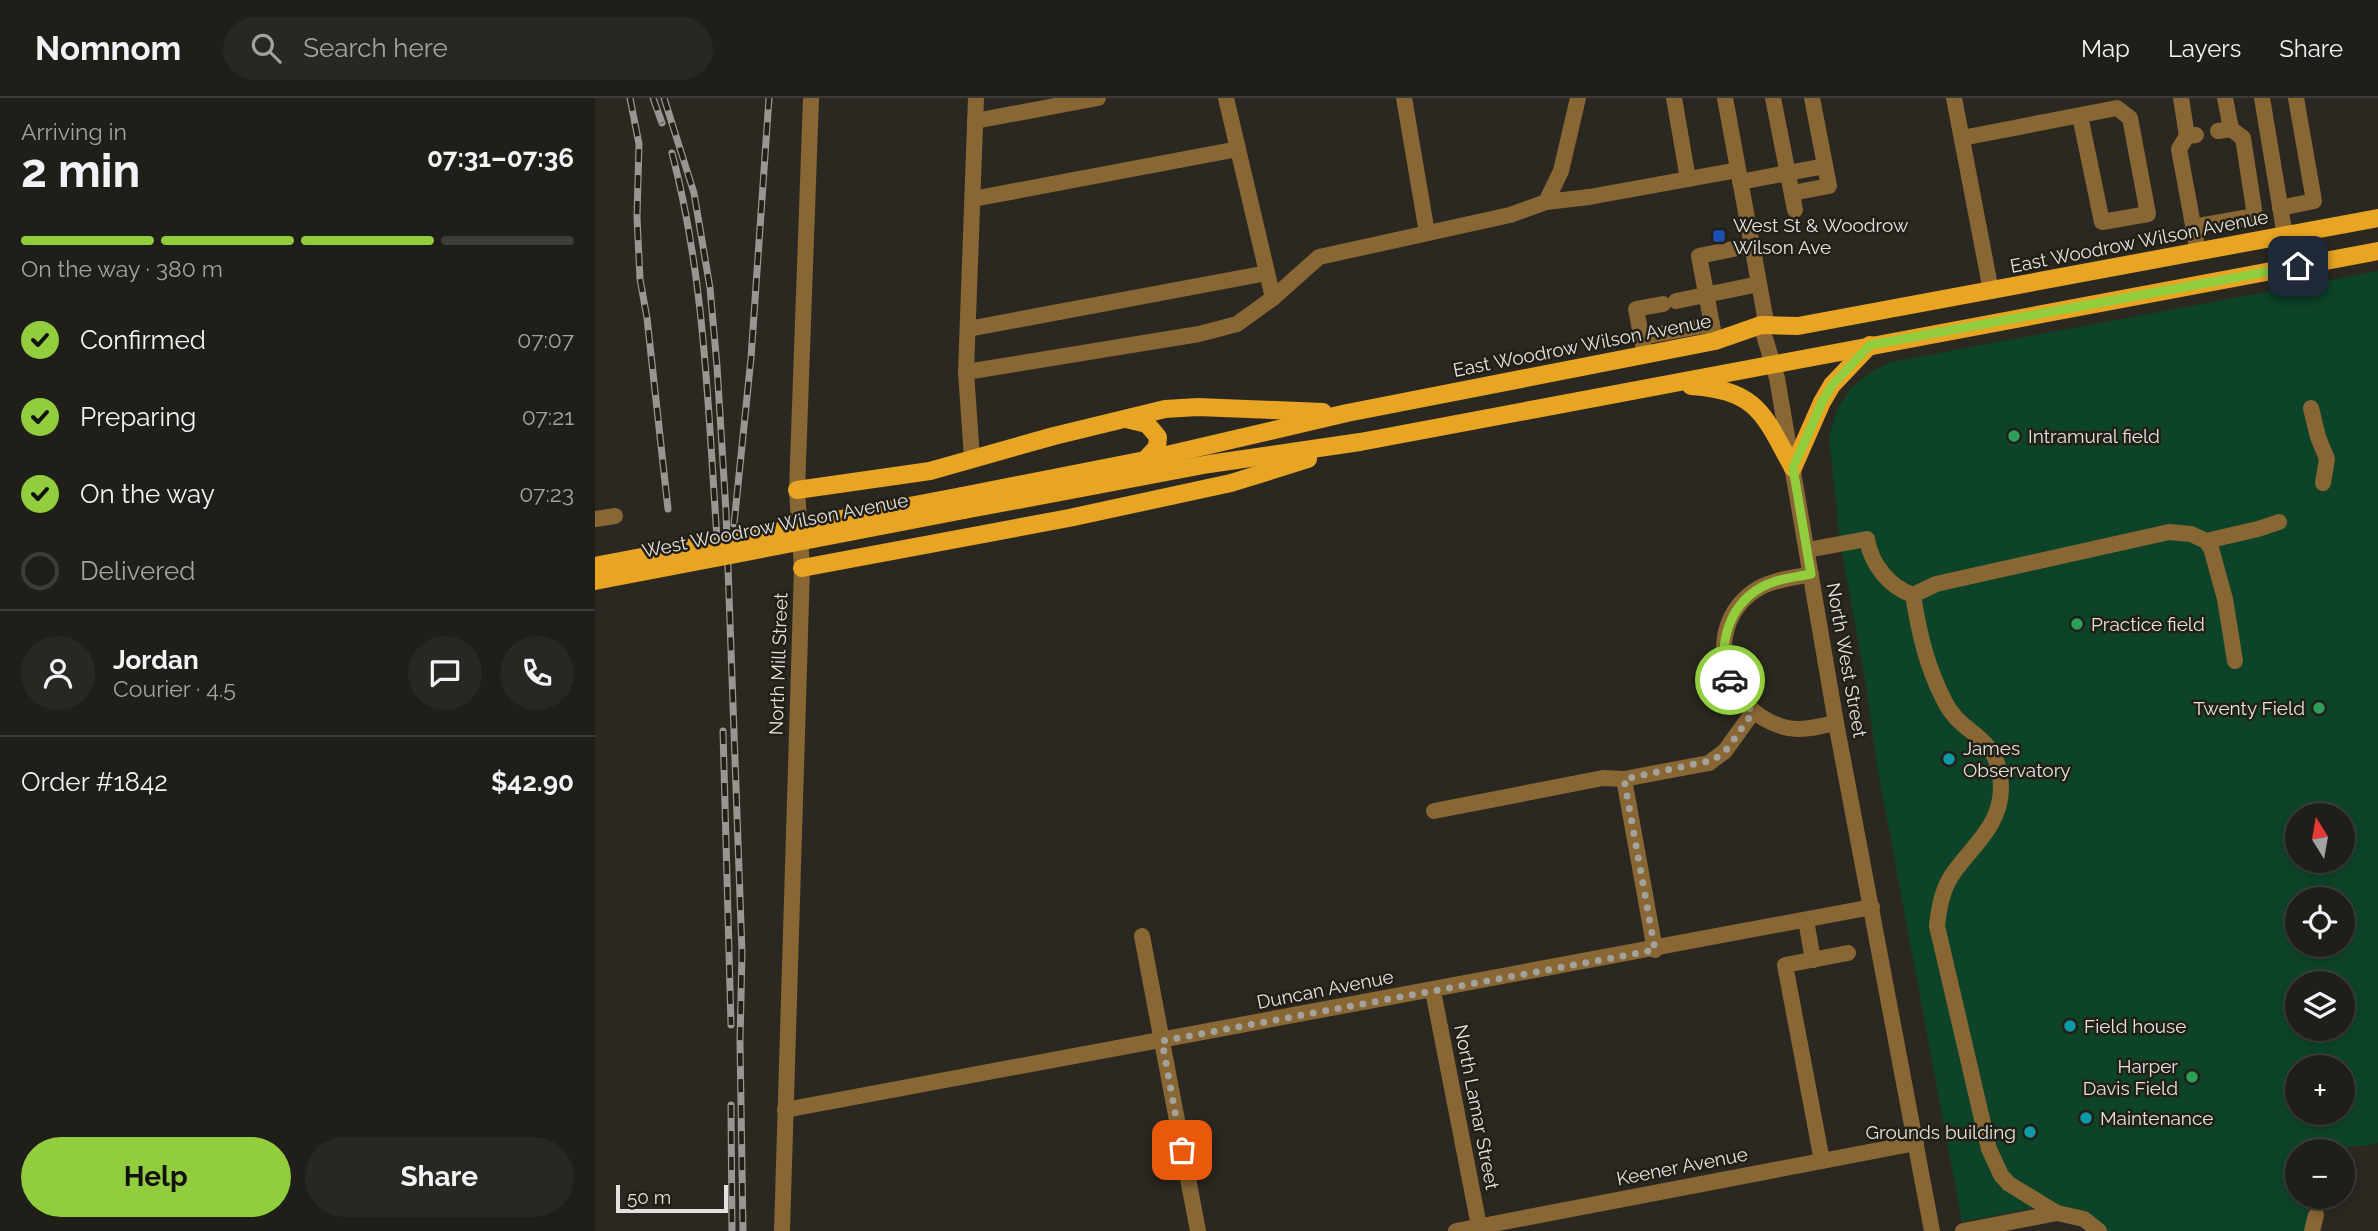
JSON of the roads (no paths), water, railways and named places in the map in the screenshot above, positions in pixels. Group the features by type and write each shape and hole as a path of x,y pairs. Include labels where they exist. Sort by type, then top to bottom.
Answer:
{"main road":[{"name":"East Woodrow Wilson Avenue","path":"963,503 1643,346 1762,325 1798,326 2378,218"},
{"path":"963,503 1360,442 2378,251"},
{"path":"1793,468 1832,385 1870,345"},
{"path":"1664,384 1719,387 1752,404 1765,416 1793,468"},
{"path":"797,491 930,471 1165,409 1198,407 1347,413"},
{"path":"1126,419 1147,424 1158,437 1157,447 1145,460"},
{"path":"802,568 1069,518 1231,483 1360,442"},
{"name":"West Woodrow Wilson Avenue","path":"595,566 963,503"},
{"name":"West Woodrow Wilson Avenue","path":"595,581 963,503"}],"street":[{"name":"North Mill Street","path":"782,1231 802,568 797,491 811,98"},
{"path":"972,458 966,372 976,98"},
{"path":"975,121 1098,98"},
{"path":"1226,98 1273,298"},
{"path":"1404,98 1427,233"},
{"path":"1546,202 1561,171 1578,98"},
{"path":"1674,98 1689,178"},
{"name":"North West Street","path":"1725,98 1765,316 1762,325 1774,363 1836,723 1932,1231"},
{"path":"1773,98 1795,210"},
{"path":"1792,193 1829,186 1812,98"},
{"path":"1954,98 1991,291"},
{"path":"2182,98 2193,135 2179,149 2198,252"},
{"path":"2225,98 2224,130 2243,138 2260,240"},
{"path":"2262,98 2285,236"},
{"path":"2280,208 2314,201 2296,98"},
{"path":"1962,138 2117,108 2130,118 2148,214 2102,222 2080,116"},
{"path":"972,199 1238,149"},
{"path":"966,372 1199,334 1237,324 1273,298 1319,257 1510,215 1546,202 1589,197 1689,178 1789,172 1825,166"},
{"path":"2193,227 2255,216"},
{"path":"1714,333 1699,256 1752,245"},
{"path":"968,329 1267,273"},
{"path":"1643,346 1636,309 1759,284"},
{"path":"2311,408 2327,459 2323,483"},
{"path":"595,519 615,516"},
{"path":"2206,541 2279,522"},
{"path":"1807,550 1867,539 1869,553 1876,565 1902,592 1913,596 1936,584 2169,532 2191,534 2206,541 2211,548 2225,599 2235,661"},
{"path":"1811,574 1770,583 1757,589 1741,604 1730,622 1725,642 1727,672 1738,694 1753,712 1770,722 1787,728 1805,729 1836,723"},
{"path":"1913,596 1920,639 1946,705 1989,747 1999,775 1999,801 1994,819 1951,876 1939,908 1937,926 1989,1149 2001,1175 2009,1184 2057,1213 2084,1219 2099,1231"},
{"path":"1434,811 1603,778 1624,779 1714,760 1728,748 1753,712"},
{"path":"1624,779 1655,950"},
{"name":"Duncan Avenue","path":"785,1110 1655,950 1872,907"},
{"path":"1805,920 1813,960"},
{"path":"1142,936 1198,1231"},
{"path":"1822,1161 1785,965 1848,953"},
{"name":"North Lamar Street","path":"1433,991 1479,1229"},
{"name":"Keener Avenue","path":"1456,1231 1479,1229 1916,1143"},
{"path":"1963,1231 2057,1213"},
{"path":"2312,1231 2316,1215"}],"railway":[{"path":"630,98 639,144 637,217 640,279 647,318 668,509"},
{"path":"653,98 662,123"},
{"path":"664,98 694,193 710,288 717,366 726,512 742,952 740,1042 743,1231"},
{"path":"734,524 751,358 769,98"},
{"path":"672,153 692,248 698,296 708,393 717,538"},
{"path":"723,731 731,1025"},
{"path":"731,1105 732,1231"}],"place":[{"name":"West St & Woodrow Wilson Ave","path":"1719,236"},
{"name":"Intramural field","path":"2014,436"},
{"name":"Practice field","path":"2077,624"},
{"name":"Twenty Field","path":"2319,708"},
{"name":"James Observatory","path":"1949,759"},
{"name":"Field house","path":"2070,1026"},
{"name":"Harper Davis Field","path":"2192,1077"},
{"name":"Maintenance","path":"2086,1118"},
{"name":"Grounds building","path":"2030,1132"}]}
